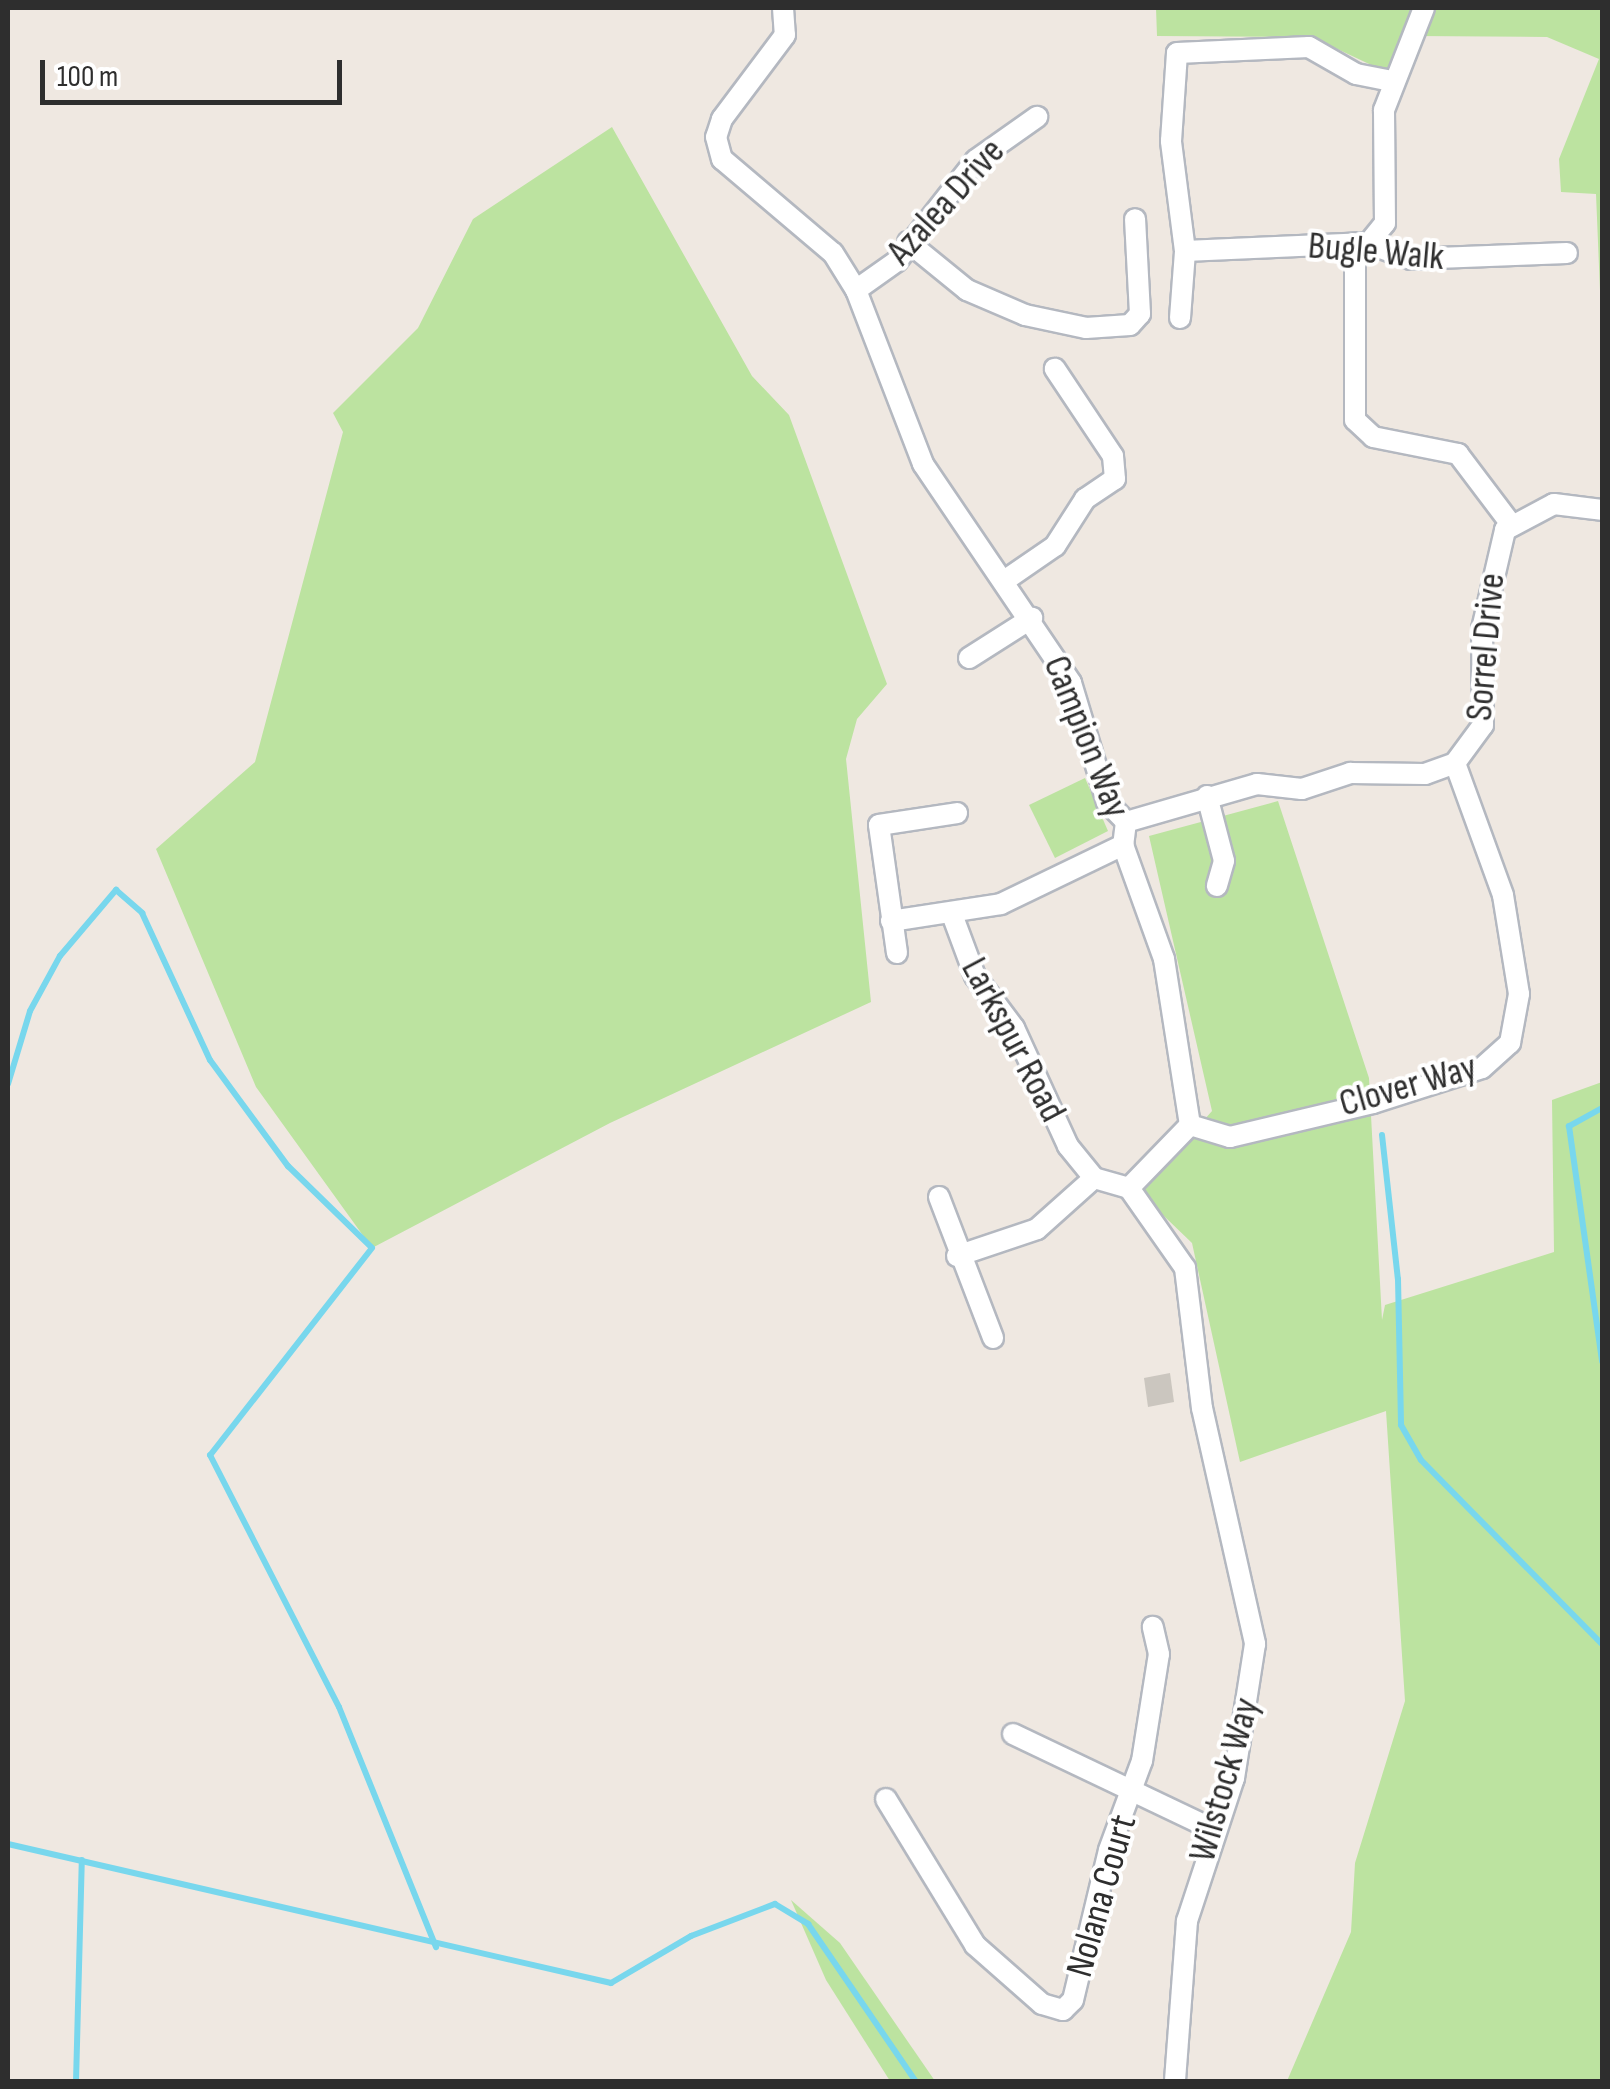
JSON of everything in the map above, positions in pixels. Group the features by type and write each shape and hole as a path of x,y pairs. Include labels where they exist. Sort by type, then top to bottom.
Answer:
{"street":[{"name":"Campion Way","path":"784,8 786,35 716,137 722,159 834,253 856,290 922,464 1032,618 1072,683 1107,802 1126,822 1122,845 1158,926 1190,1125"},
{"path":"1424,8 1392,81 1380,140 1386,223 1355,260 1350,308 1355,420 1373,436 1458,454 1511,524"},
{"path":"1180,318 1185,251 1171,141 1176,53 1309,47 1356,74 1392,81"},
{"name":"Azalea Drive","path":"856,290 897,262 908,242 948,204 976,160 1037,116"},
{"path":"908,242 968,290 1025,315 1086,328 1130,326 1140,314 1136,219"},
{"name":"Bugle Walk","path":"1185,251 1367,243 1411,260 1567,253"},
{"path":"1004,581 1054,546 1085,500 1116,479 1113,456 1056,369"},
{"name":"Sorrel Drive","path":"1126,822 1258,784 1302,788 1350,773 1425,774 1455,764 1483,725 1485,603 1511,524 1554,504 1602,510"},
{"path":"969,658 1032,618"},
{"name":"Clover Way","path":"1190,1125 1230,1137 1373,1104 1482,1068 1510,1044 1519,994 1504,895 1455,764"},
{"path":"1207,796 1224,860 1217,886"},
{"path":"897,953 879,826 958,813"},
{"path":"892,921 954,916 1025,894 1122,845"},
{"name":"Larkspur Road","path":"954,916 975,976 1014,1028 1055,1121 1094,1178"},
{"path":"957,1256 1037,1229 1094,1178 1129,1188 1190,1125"},
{"name":"Wilstock Way","path":"1129,1188 1185,1268 1219,1481 1255,1644 1246,1726 1183,1945 1176,2082"},
{"path":"939,1197 957,1256 993,1338"},
{"path":"1131,1796 1158,1654 1152,1628"},
{"path":"1013,1734 1131,1796 1214,1830"},
{"name":"Nolana Court","path":"886,1799 975,1945 1042,2004 1063,2010 1073,2000 1109,1850 1131,1796"}],"green space":[{"path":"1156,8 1415,8 1386,72 1312,37 1157,36"},
{"path":"1424,8 1602,8 1602,339 1596,194 1561,192 1559,159 1599,59 1547,37 1415,36"},
{"path":"612,127 752,376 789,415 887,684 857,719 846,759 871,1002 610,1123 372,1248 256,1087 156,849 255,762 343,432 333,413 418,328 473,219"},
{"path":"1085,778 1108,831 1055,858 1029,805"},
{"path":"1278,801 1369,1078 1382,1320 1385,1305 1554,1252 1552,1100 1602,1082 1602,2081 1287,2081 1351,1932 1355,1863 1405,1701 1386,1411 1240,1462 1192,1243 1140,1193 1212,1111 1149,836"},
{"path":"791,1900 840,1943 935,2081 890,2081 826,1980"}],"building":[{"path":"1170,1373 1174,1402 1148,1407 1144,1378"}],"waterway":[{"path":"8,1084 30,1011 60,956 116,890 142,913 210,1060 288,1166 372,1248 210,1455 339,1707 436,1947"},
{"path":"1602,1108 1569,1126 1602,1362"},
{"path":"1382,1135 1398,1279 1401,1425 1421,1460 1602,1644"},
{"path":"8,1844 611,1983 691,1936 775,1904 808,1924 916,2082"},
{"path":"76,2082 82,1860"}]}
